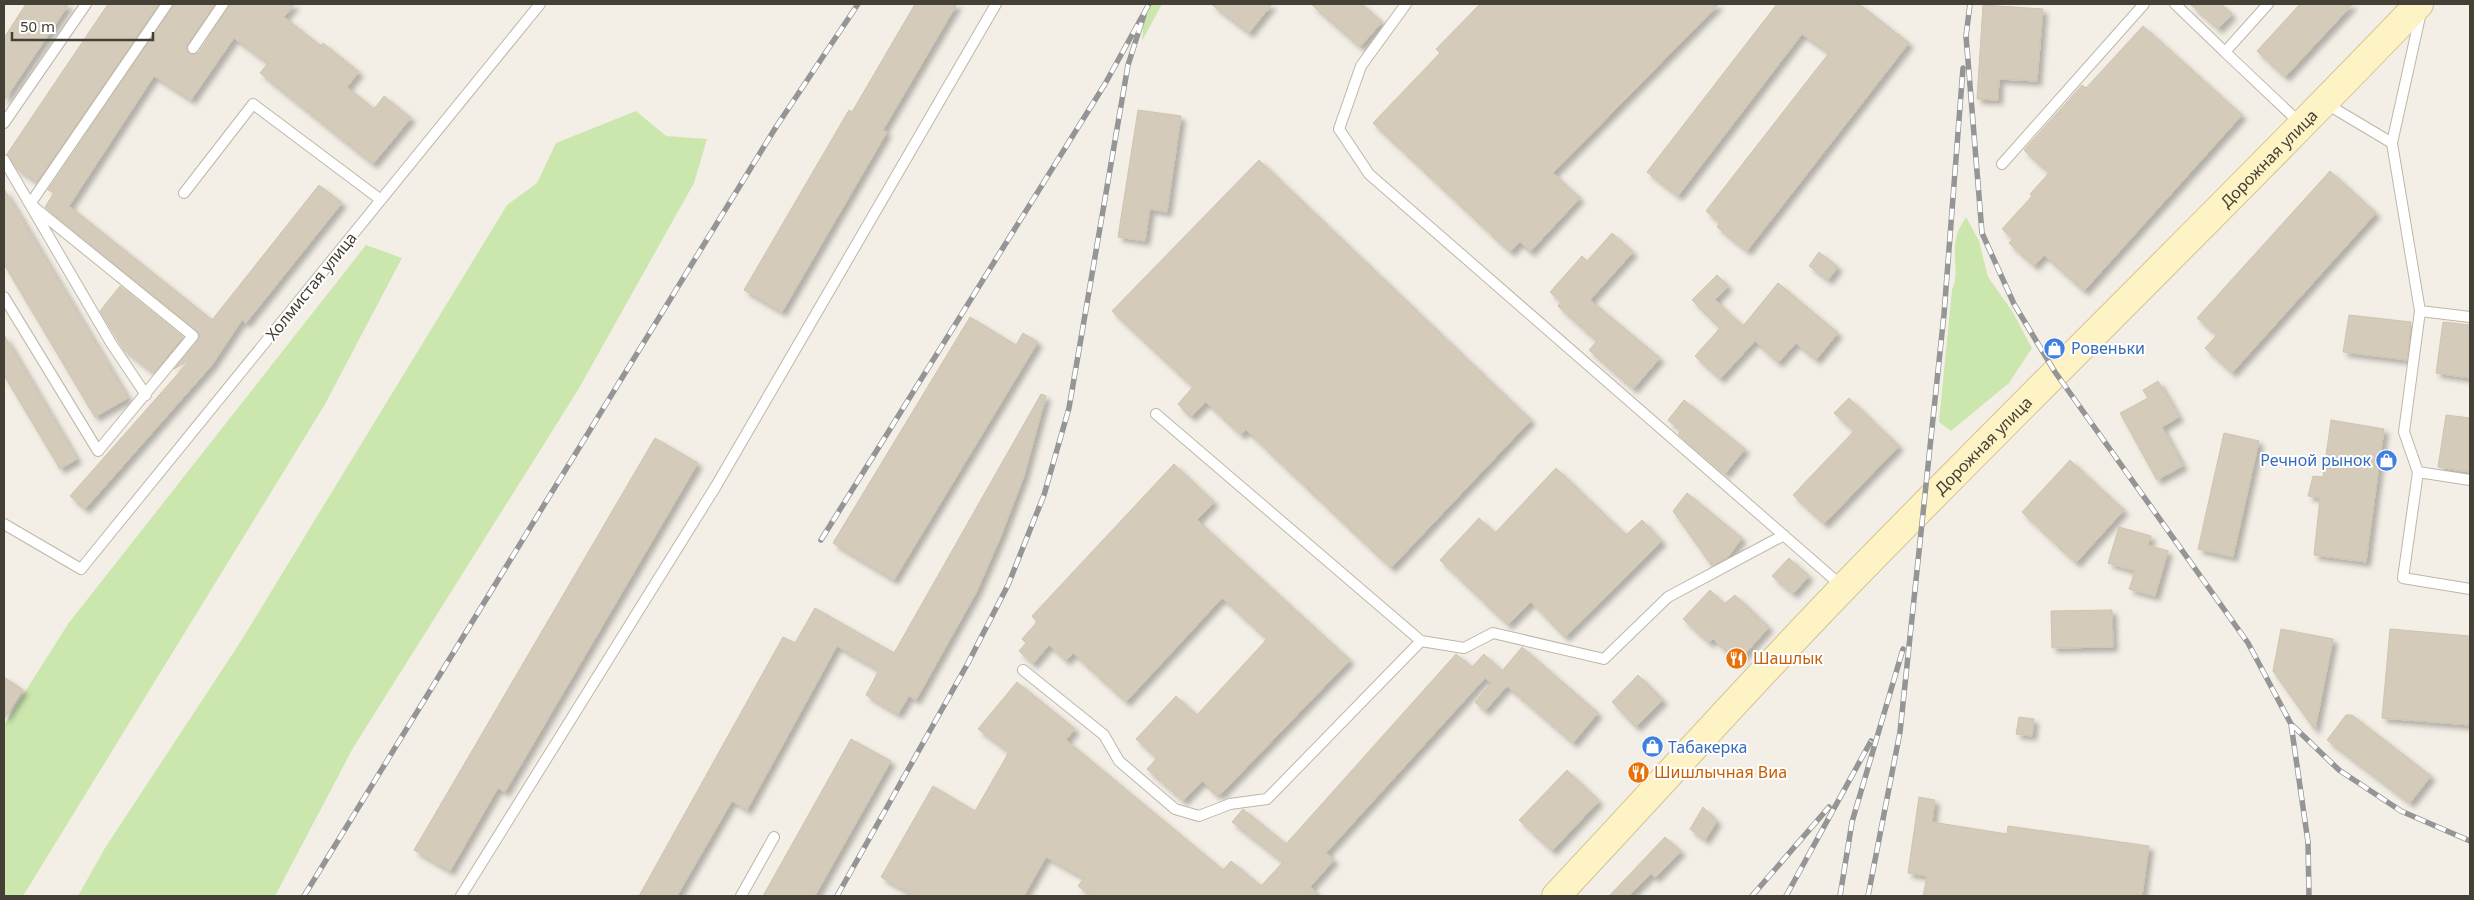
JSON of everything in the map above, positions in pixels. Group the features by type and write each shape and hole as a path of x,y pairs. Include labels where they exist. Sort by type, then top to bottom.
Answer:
{"street":[{"name":"Дорожная улица","path":"1556,896 1844,588 2054,372 2325,103 2421,4"}],"lane":[{"path":"4,123 86,4"},
{"path":"30,204 167,4"},
{"path":"193,48 223,4"},
{"name":"Холмистая улица","path":"4,524 81,569 540,4"},
{"path":"461,896 716,486 996,4"},
{"path":"1406,4 1361,66 1339,129 1369,174 1844,588"},
{"path":"2002,164 2144,4"},
{"path":"2175,4 2302,125"},
{"path":"2225,52 2268,4"},
{"path":"2421,4 2392,143 2420,311 2404,432 2418,472 2403,578 2470,589"},
{"path":"2325,103 2392,143"},
{"path":"184,193 253,104 381,200"},
{"path":"4,160 111,343 146,395"},
{"path":"4,297 98,451 193,336 30,204"},
{"path":"2420,311 2470,317"},
{"path":"1156,414 1421,641 1464,648 1493,633 1604,659 1668,597 1784,535"},
{"path":"2418,472 2470,480"},
{"path":"1023,670 1104,735 1119,761 1175,809 1199,816 1230,804 1268,799 1421,641"},
{"path":"740,896 774,837"}],"green space":[{"path":"1149,4 1162,4 1142,41 1144,15"},
{"path":"636,111 666,136 707,139 694,183 578,390 353,748 275,896 78,896 105,848 241,641 507,205 537,183 556,143"},
{"path":"1966,217 1979,241 1988,277 2012,311 2032,348 2009,383 1951,431 1939,422 1955,276 1955,242 1958,230"},
{"path":"366,245 402,258 324,406 23,896 4,896 4,725 68,624"}],"building":[{"path":"26,4 69,4 4,101 4,38"},
{"path":"108,4 159,4 37,182 17,169 7,154"},
{"path":"174,4 215,4 187,45 187,51 193,55 199,52 230,4 295,4 284,17 321,46 323,43 359,72 347,87 374,109 384,96 411,118 373,164 260,73 268,63 234,38 191,100 154,76 69,206 212,320 319,185 342,203 246,323 242,320 212,365 85,509 70,496 191,359 174,369 198,340 200,334 45,207 54,193 48,190"},
{"path":"915,4 957,4 883,130 887,132 782,312 744,290 849,110 852,112"},
{"path":"1211,4 1272,4 1249,33"},
{"path":"1311,4 1362,4 1382,22 1360,47"},
{"path":"1480,4 1719,4 1553,173 1580,198 1530,252 1520,242 1510,252 1373,123 1440,53 1436,49"},
{"path":"1777,4 1859,4 1909,43 1747,251 1717,227 1720,223 1706,211 1829,53 1802,34 1678,196 1647,172"},
{"path":"2190,4 2221,4 2232,14 2218,29"},
{"path":"2300,4 2353,4 2285,77 2257,51"},
{"path":"1983,5 2043,9 2037,81 1999,79 1998,100 1977,99"},
{"path":"2143,26 2242,115 2084,291 2044,255 2034,266 2009,243 2013,239 2002,229 2032,196 2030,194 2049,173 2024,150 2082,85 2086,88"},
{"path":"1138,110 1181,116 1167,212 1150,209 1145,241 1118,237"},
{"path":"1259,160 1531,420 1391,568 1246,430 1241,435 1206,402 1191,417 1178,404 1193,387 1112,311"},
{"path":"2330,171 2376,213 2232,373 2205,348 2217,335 2197,318"},
{"path":"4,189 128,398 95,417 4,264"},
{"path":"1612,233 1633,252 1590,300 1660,358 1633,389 1589,350 1597,341 1558,306 1561,302 1550,292 1582,256 1587,261"},
{"path":"1819,252 1838,267 1828,280 1809,266"},
{"path":"1717,275 1728,286 1715,300 1743,326 1778,283 1838,333 1816,360 1796,343 1778,363 1755,341 1720,379 1695,356 1720,328 1692,300"},
{"path":"120,286 183,337 154,373 124,350 100,311"},
{"path":"2349,315 2411,322 2407,360 2343,352"},
{"path":"970,317 1016,345 1023,333 1038,342 894,580 833,543"},
{"path":"2443,322 2470,325 2470,378 2436,373"},
{"path":"4,335 77,459 60,469 4,375"},
{"path":"2158,381 2179,417 2162,427 2183,466 2157,480 2120,413 2148,398 2143,390"},
{"path":"1041,394 1046,396 1024,476 1001,536 976,593 916,700 909,696 898,714 866,695 879,670 837,646 747,810 732,801 677,896 639,896 783,637 795,643 815,608 894,653"},
{"path":"1849,398 1899,446 1824,524 1793,495 1854,431 1834,413"},
{"path":"1684,400 1745,449 1725,474 1678,434 1681,431 1668,420"},
{"path":"2446,415 2470,418 2470,472 2438,467"},
{"path":"2331,420 2384,429 2366,562 2314,555 2320,498 2308,496 2313,476 2323,477"},
{"path":"2224,433 2259,441 2233,557 2198,549"},
{"path":"655,438 698,463 505,792 498,788 450,871 414,850"},
{"path":"2070,460 2124,510 2076,563 2022,512"},
{"path":"1174,464 1214,502 1197,520 1350,660 1221,794 1215,794 1202,781 1183,801 1147,769 1157,758 1136,739 1176,696 1197,715 1267,639 1222,598 1126,702 1073,653 1066,661 1049,645 1033,664 1019,651 1026,643 1022,639 1037,622 1032,616"},
{"path":"1556,468 1626,535 1642,520 1662,541 1565,637 1531,602 1508,625 1440,560 1479,518 1495,533"},
{"path":"1687,493 1742,538 1728,557 1712,566 1673,511"},
{"path":"2119,527 2151,536 2148,545 2168,551 2155,596 2129,589 2135,571 2108,563"},
{"path":"1789,558 1809,576 1793,594 1772,576"},
{"path":"1710,590 1724,604 1735,595 1769,627 1738,662 1713,639 1709,643 1683,619"},
{"path":"2112,610 2113,647 2052,648 2051,611"},
{"path":"2281,629 2333,639 2315,730 2273,671"},
{"path":"2390,629 2470,636 2470,725 2382,718"},
{"path":"1522,647 1598,713 1573,743 1507,686 1485,711 1475,702 1491,683 1485,678 1326,853 1334,860 1310,887 1320,896 1091,896 1078,886 1084,878 1046,857 1024,896 915,896 881,877 933,786 975,811 1009,752 978,729 1017,682 1075,729 1066,740 1223,870 1231,861 1261,886 1283,862 1232,822 1243,809 1286,844 1456,654 1472,667 1484,654 1502,671"},
{"path":"1638,675 1663,700 1636,727 1612,702"},
{"path":"4,677 23,690 4,719"},
{"path":"2346,715 2352,715 2431,776 2410,803 2327,740"},
{"path":"2019,717 2034,719 2032,736 2016,734"},
{"path":"851,739 891,761 815,896 763,896"},
{"path":"1567,770 1599,801 1552,851 1519,820"},
{"path":"1919,797 1935,800 1932,822 2007,834 2008,826 2149,846 2142,896 1923,896 1927,876 1908,873"},
{"path":"1703,807 1717,821 1705,840 1690,829"},
{"path":"1665,837 1681,851 1655,878 1651,874 1629,896 1609,896"}],"railway":[{"path":"304,896 776,127 858,4"},
{"path":"821,540 1105,84 1149,4"},
{"path":"1970,4 1966,36 1982,233 2014,304 2055,372 2248,643 2291,724 2339,770 2401,811 2470,841"},
{"path":"837,896 968,663 1008,585 1044,495 1069,408 1128,65 1144,15"},
{"path":"1868,896 1900,732 1944,314 1963,68"},
{"path":"1840,896 1852,822 1903,649"},
{"path":"2291,724 2308,842 2309,896"},
{"path":"1786,896 1871,741"},
{"path":"1752,896 1829,807"}],"place":[{"name":"Ровеньки","path":"2055,348"},
{"name":"Речной рынок","path":"2387,460"},
{"name":"Шашлык","path":"1737,658"},
{"name":"Табакерка","path":"1652,747"},
{"name":"Шишлычная Виа","path":"1638,772"}]}
